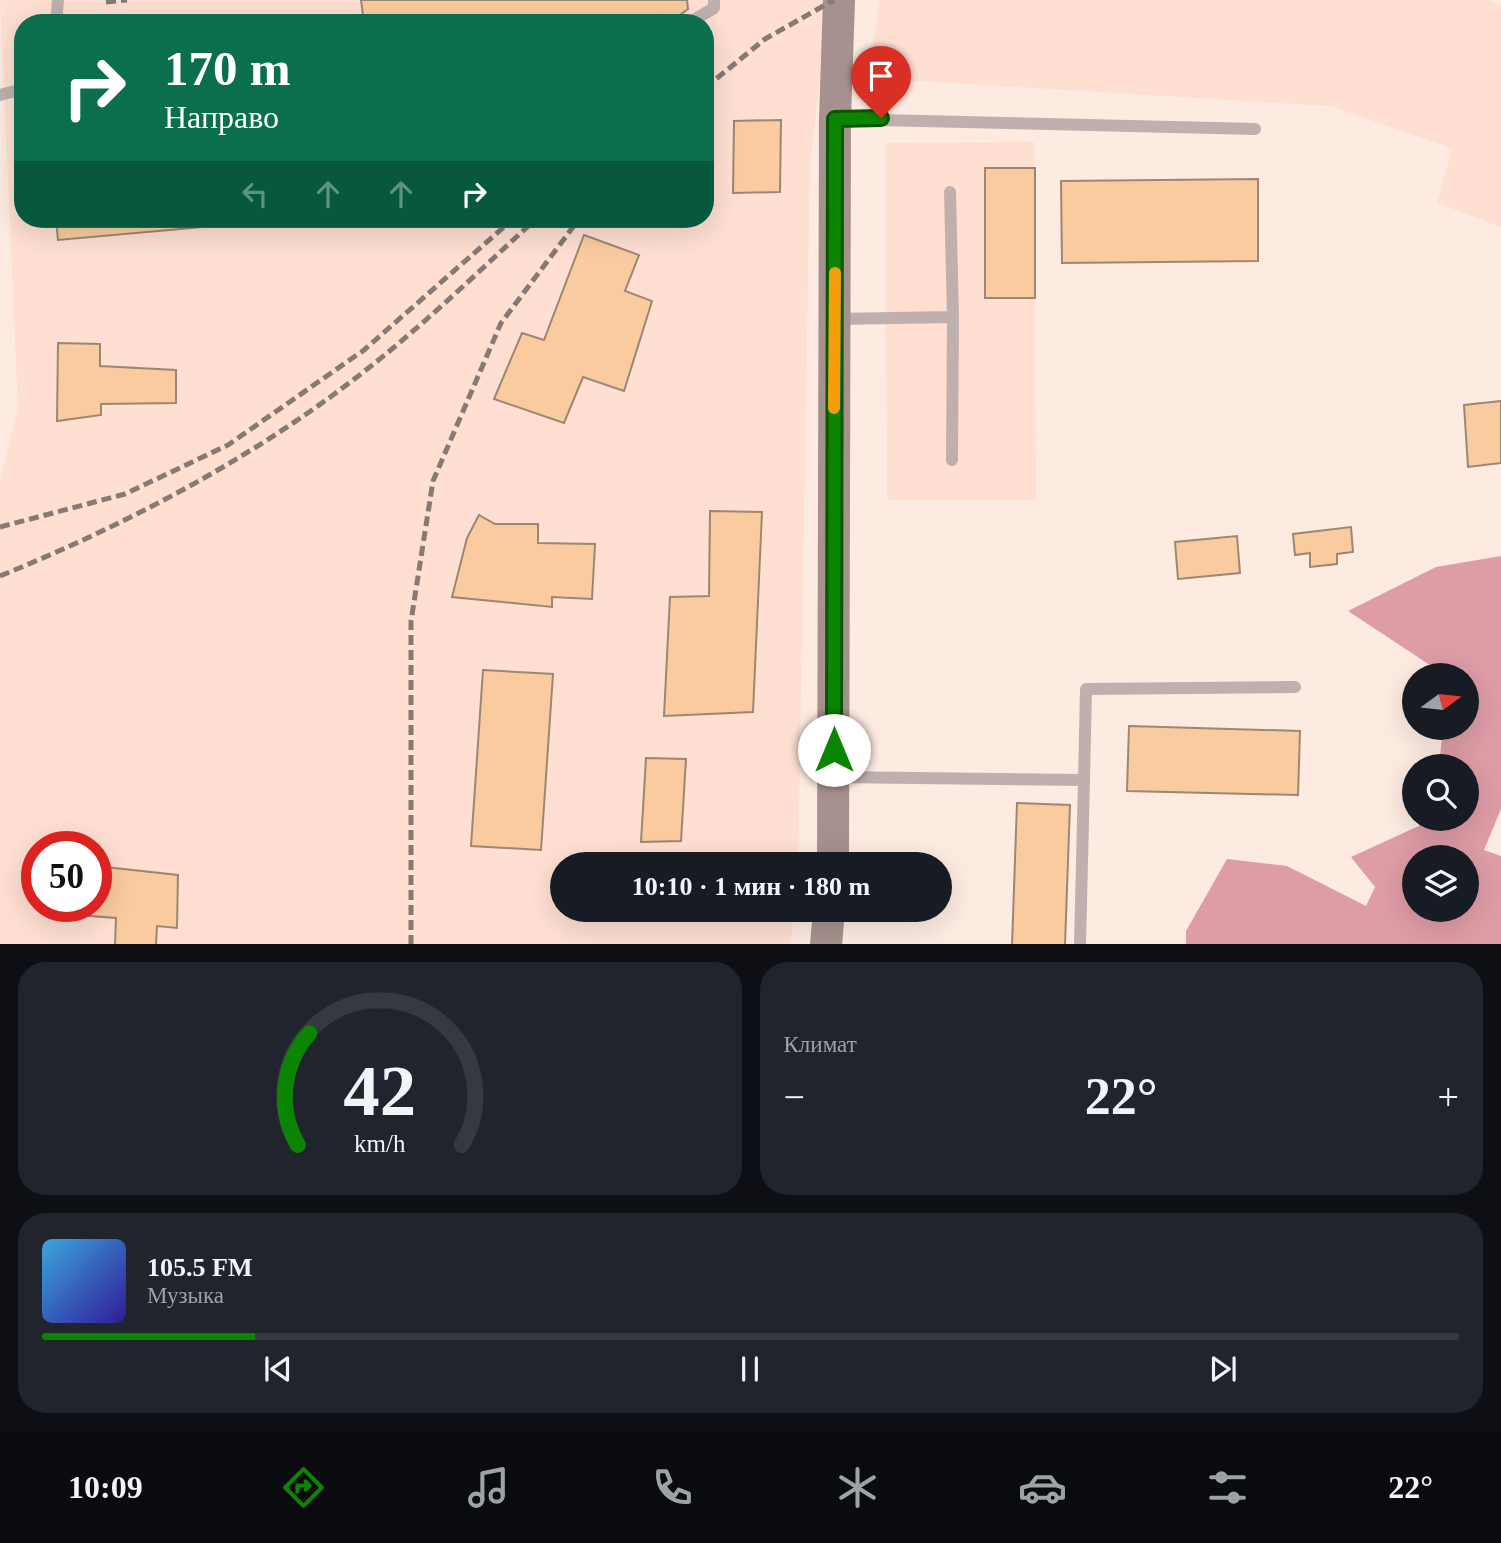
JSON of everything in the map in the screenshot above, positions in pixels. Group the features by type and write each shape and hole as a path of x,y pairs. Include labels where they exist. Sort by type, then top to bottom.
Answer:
{"main road":[{"path":"833,852 835,119 839,0"}],"lane":[{"path":"704,14 714,8 714,0"},
{"path":"835,119 1255,129"},
{"path":"950,192 953,460"},
{"path":"835,319 953,317"},
{"path":"1080,944 1086,689 1295,687"},
{"path":"834,777 1084,780"}],"shaded area":[{"path":"0,0 829,0 810,166 798,852 550,852 550,922 793,922 791,944 0,944 0,480 18,406"},
{"path":"880,0 1487,0 1501,5 1501,227 1437,203 1452,148 1329,106 868,78"},
{"path":"1034,142 1036,500 887,500 885,143"},
{"path":"1501,556 1501,809 1484,850 1501,856 1501,944 1186,944 1186,931 1227,859 1287,866 1366,906 1375,887 1351,857 1408,831 1479,831 1479,754 1440,754 1442,740 1479,740 1479,663 1427,663 1348,611 1436,567"}],"building":[{"path":"361,0 687,0 688,9 681,14 363,14"},
{"path":"781,120 780,192 733,193 734,121"},
{"path":"985,168 1035,168 1035,298 985,298"},
{"path":"1258,179 1258,261 1062,263 1061,181"},
{"path":"57,228 191,228 58,240"},
{"path":"584,235 639,255 625,291 652,301 624,391 583,377 564,423 494,399 522,333 544,340"},
{"path":"58,343 100,344 100,366 176,370 176,403 101,404 101,415 57,421"},
{"path":"1501,401 1501,463 1468,467 1464,405"},
{"path":"710,511 762,512 753,712 664,716 670,597 709,596"},
{"path":"479,515 495,524 538,524 538,543 595,544 592,599 552,597 552,607 452,597 467,538"},
{"path":"1351,527 1353,552 1337,554 1337,564 1310,567 1310,553 1295,555 1293,534"},
{"path":"1237,536 1240,573 1178,579 1175,542"},
{"path":"483,670 553,674 541,850 471,846"},
{"path":"1129,726 1300,731 1298,795 1127,791"},
{"path":"646,758 686,759 681,841 641,842"},
{"path":"1017,803 1070,805 1065,944 1012,944"},
{"path":"112,868 178,875 177,928 157,926 156,944 115,944 116,918 112,918"}],"railway":[{"path":"106,2 127,0"},
{"path":"714,81 765,39 834,0"},
{"path":"0,527 125,494 228,445 364,350 503,228"},
{"path":"0,576 161,502 213,473 313,410 406,337 526,228"},
{"path":"411,944 411,621 433,481 501,323 572,228"}],"slow traffic":[{"path":"834,408 835,273"}],"route":[{"path":"834,750 835,119 881,118"}]}
